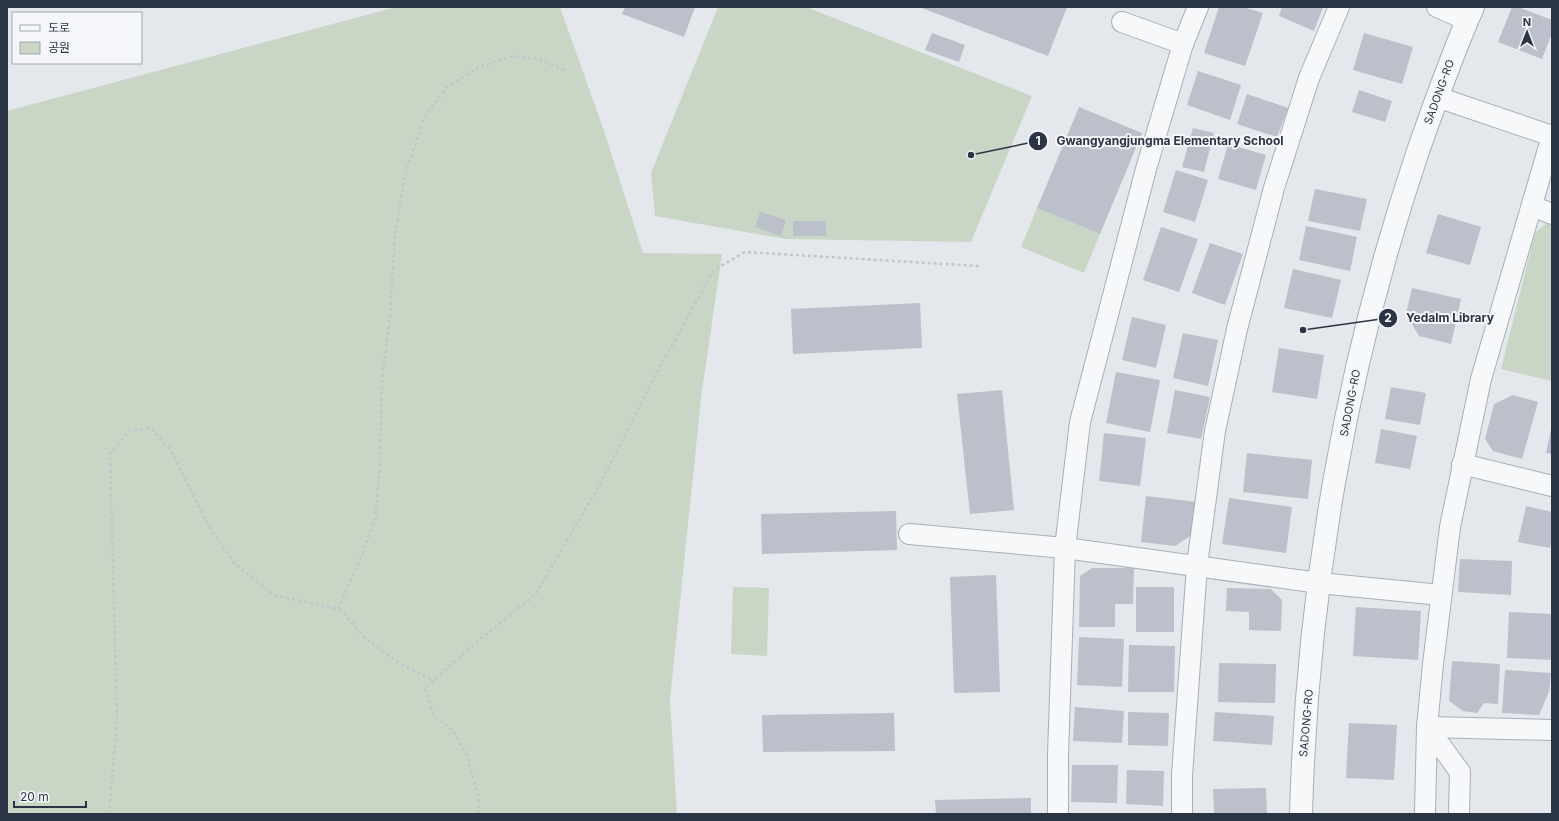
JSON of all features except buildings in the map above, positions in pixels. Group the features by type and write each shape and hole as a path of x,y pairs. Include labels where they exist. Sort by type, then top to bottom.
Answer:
{"street":[{"path":"1058,814 1058,755 1065,548 1080,422 1146,169 1183,44 1198,7"},
{"path":"1182,814 1182,775 1198,566 1215,431 1237,328 1274,188 1310,78 1339,7"},
{"path":"1437,7 1470,13"},
{"name":"SADONG-RO","path":"1301,814 1303,747 1319,583 1328,513 1360,353 1395,218 1437,97 1470,13"},
{"path":"1122,22 1183,44"},
{"path":"1425,814 1427,727 1450,527 1481,379 1552,136 1437,97"},
{"path":"1532,206 1552,214"},
{"path":"1462,464 1552,486"},
{"path":"909,534 1065,548 1319,583 1441,595"},
{"path":"1427,727 1552,730"},
{"path":"1427,727 1460,772 1459,814"}],"path":[{"path":"338,609 375,520 380,466 382,379 390,315 395,237 404,178 423,120 446,88 479,67 513,56 539,59 566,71"},
{"path":"479,814 479,800 467,755 453,731 434,716 425,688 474,644 535,595 599,486 657,372 714,270 745,252 979,266"},
{"path":"108,814 117,718 110,454 128,431 151,428 170,449 208,525 234,564 274,595 342,610 366,638 400,664 434,680"}],"green space":[{"path":"396,7 560,7 604,131 643,253 722,254 701,398 670,700 677,814 7,814 7,111"},
{"path":"718,7 806,7 1032,96 971,242 786,239 655,216 651,173"},
{"path":"1037,208 1100,234 1084,273 1021,247"},
{"path":"1548,222 1552,224 1552,381 1501,369 1535,233"},
{"path":"733,587 769,588 767,656 731,654"}],"place":[{"name":"Gwangyangjungma Elementary School","path":"971,155"},
{"name":"Yedalm Library","path":"1303,330"}]}
